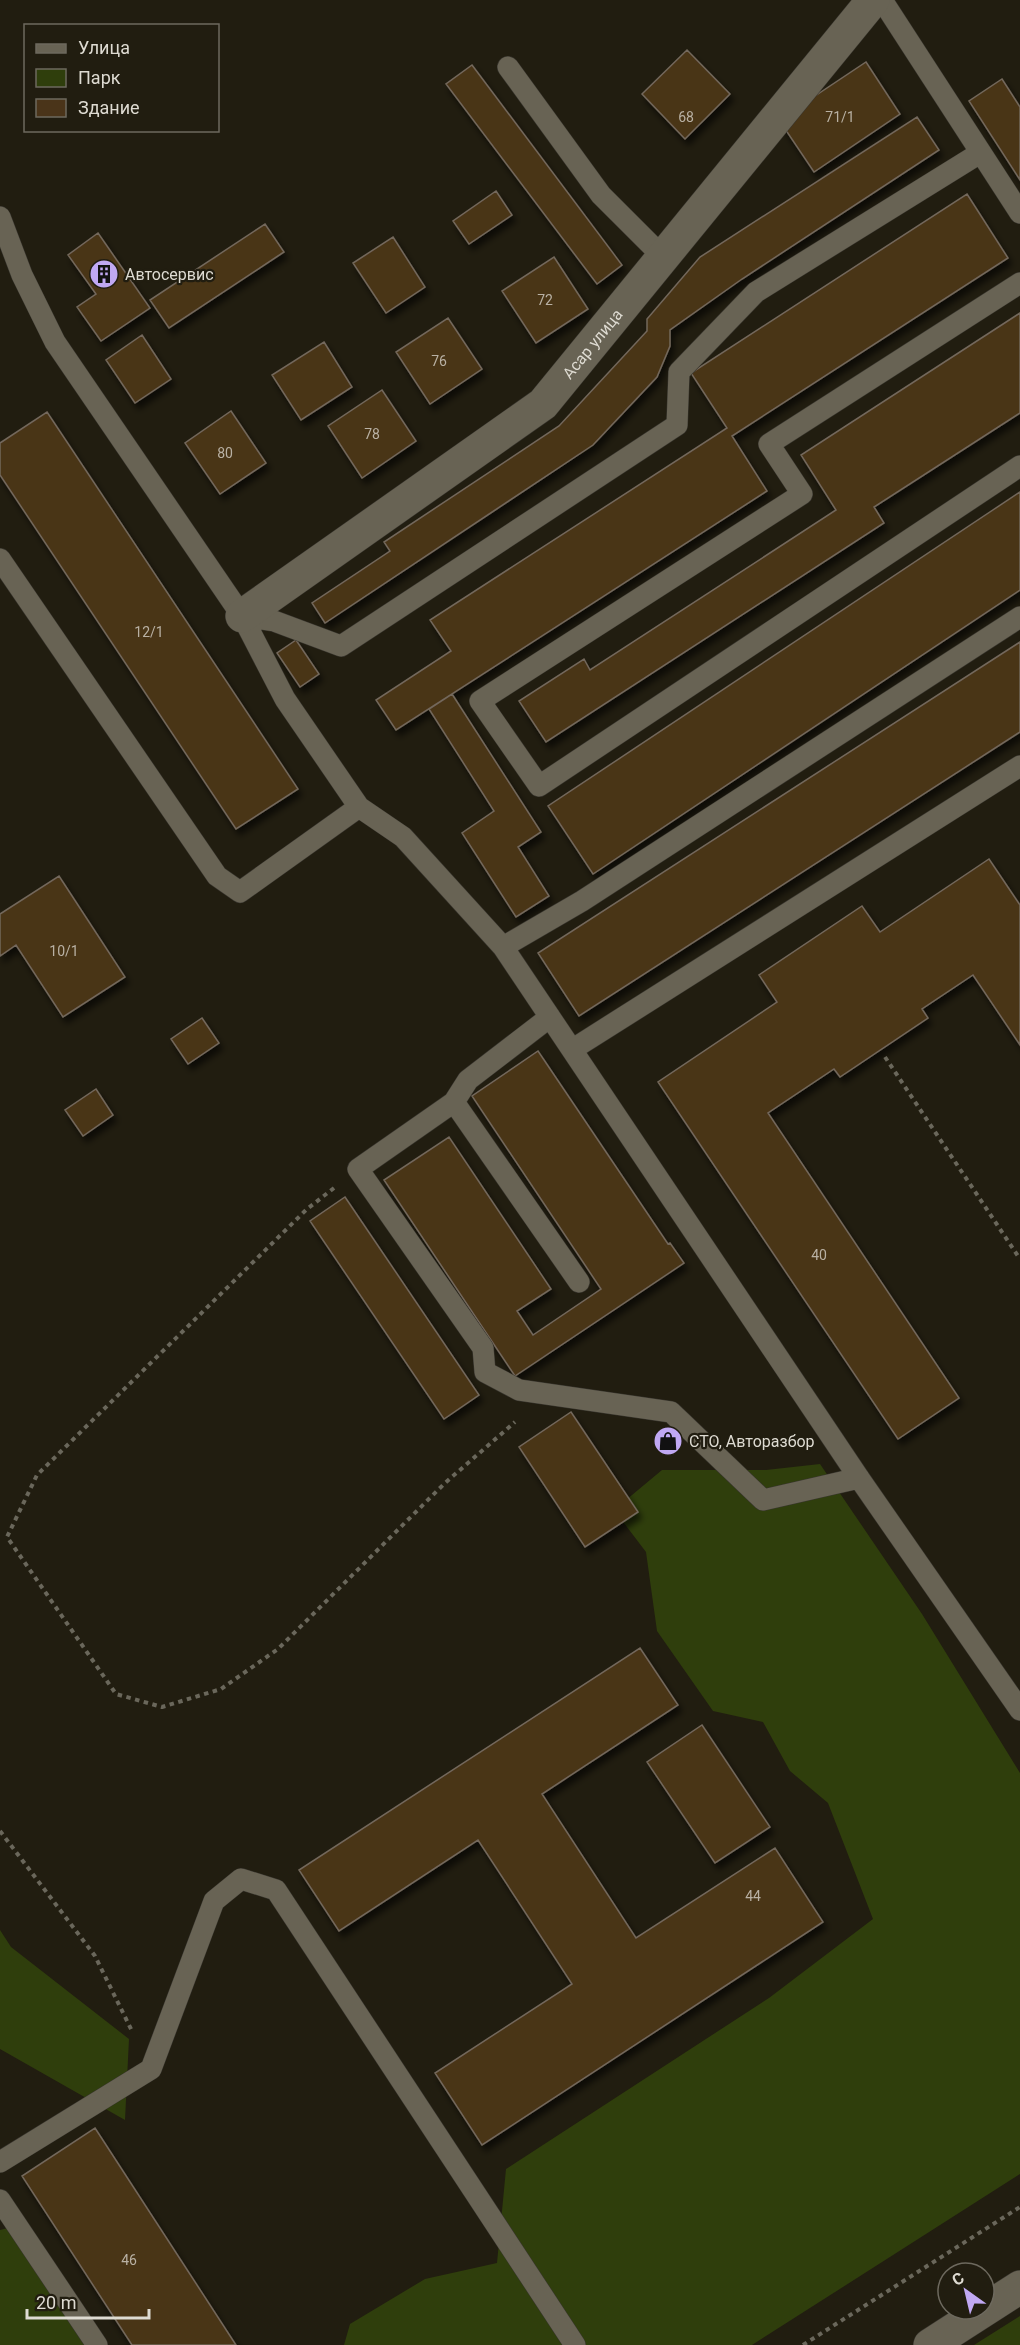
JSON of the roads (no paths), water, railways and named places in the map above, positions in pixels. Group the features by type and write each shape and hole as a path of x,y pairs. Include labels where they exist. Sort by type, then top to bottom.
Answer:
{"street":[{"name":"Асар улица","path":"242,616 543,404 873,0"},
{"path":"930,2345 1020,2287"}],"lane":[{"path":"882,0 1020,213"},
{"path":"508,67 601,195 663,257"},
{"path":"242,616 274,621 341,646 677,425 679,372 756,292 980,153"},
{"path":"0,217 22,275 55,342 242,616 285,699 358,807 403,837 503,947 859,1478 1020,1710"},
{"path":"1020,283 769,444 802,494 480,701 539,786 1020,466"},
{"path":"0,559 217,876 240,892 358,807"},
{"path":"503,947 582,901 1020,617"},
{"path":"573,1050 1020,766"},
{"path":"550,1017 468,1080 454,1102 358,1169 483,1348 485,1371 519,1390 671,1412 763,1500 859,1478"},
{"path":"454,1102 579,1282"},
{"path":"0,2162 151,2069 214,1901 241,1879 276,1890 575,2345"},
{"path":"0,2200 97,2345"}],"place":[{"name":"Автосервис","path":"104,274"},
{"name":"СТО, Авторазбор","path":"668,1441"}]}
